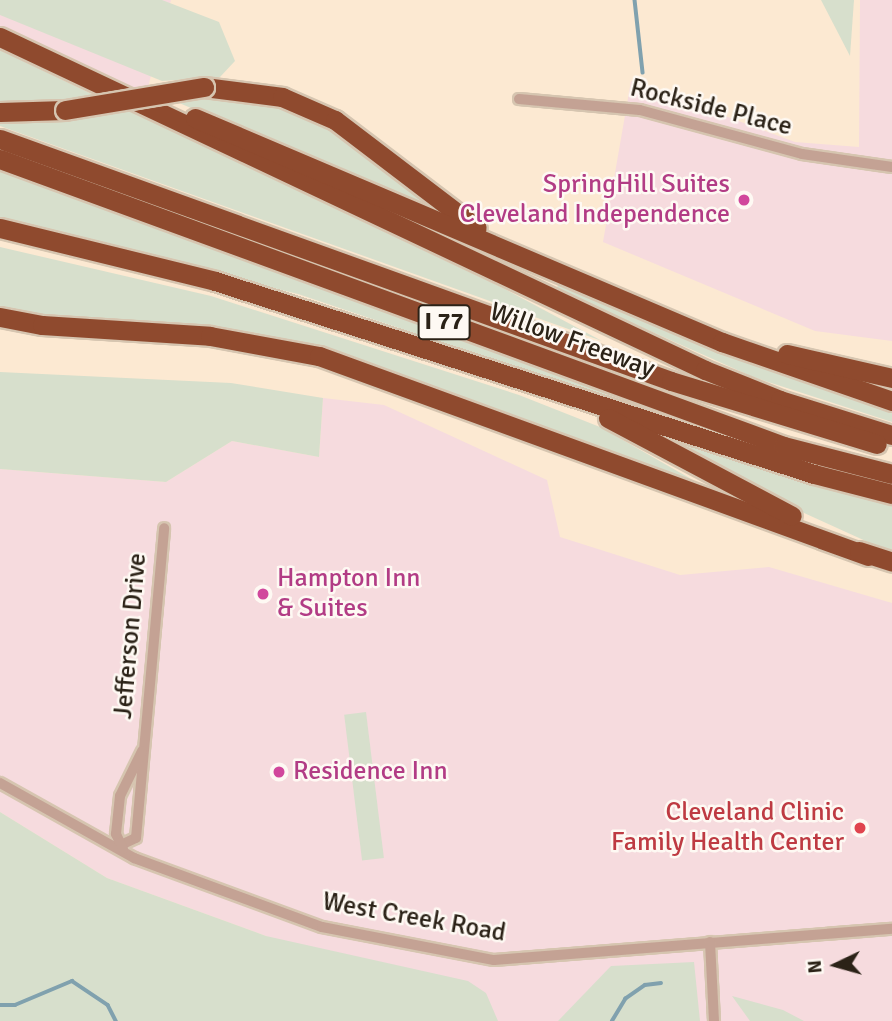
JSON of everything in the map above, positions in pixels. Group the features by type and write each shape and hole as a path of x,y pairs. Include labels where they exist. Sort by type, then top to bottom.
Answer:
{"highway":[{"path":"0,37 705,370 780,400 892,435"},
{"path":"89,78 134,92 765,359 892,401"},
{"path":"0,112 65,110 204,87 282,97 335,120 459,218 537,261"},
{"name":"Willow Freeway","path":"0,139 671,381 892,448"},
{"name":"Willow Freeway","path":"0,159 784,446 892,474"},
{"path":"0,228 215,281 814,474 892,494"},
{"path":"0,317 42,325 210,336 319,356 868,556 892,562"},
{"path":"673,318 806,360 892,377"},
{"path":"504,375 614,421 868,556"}],"street":[{"name":"Rockside Place","path":"519,99 640,110 689,120 802,154 892,167"},
{"name":"Jefferson Drive","path":"143,749 120,796 116,834 123,848 136,838 164,528"},
{"name":"West Creek Road","path":"0,783 63,822 322,927 496,960 892,929"},
{"path":"710,942 714,1021"}],"shaded area":[{"path":"0,0 171,0 143,106 0,37"},
{"path":"860,0 892,0 892,341 815,331 603,242 631,81 795,142 859,147"},
{"path":"323,398 384,405 547,480 560,537 680,575 769,567 892,603 892,1021 467,1021 266,936 107,878 0,812 0,469 166,482 232,441 319,457"}],"green space":[{"path":"0,0 162,0 219,22 235,61 220,77 162,81 0,15"},
{"path":"821,0 854,0 850,56"},
{"path":"0,50 98,97 0,104"},
{"path":"221,95 304,110 381,162 433,212 170,99"},
{"path":"123,108 501,287 602,341 0,126 0,118"},
{"path":"0,171 707,425 704,431 298,294 0,221"},
{"path":"0,247 211,296 519,395 600,427 707,488 349,359 0,308"},
{"path":"560,282 892,407 892,422 753,377 556,289"},
{"path":"0,372 231,383 323,398 319,457 232,441 166,482 0,469"},
{"path":"656,435 892,505 892,553 725,477"},
{"path":"366,712 384,858 362,861 344,715"},
{"path":"0,812 107,878 266,936 468,981 486,993 498,1021 0,1021"},
{"path":"694,962 700,1021 558,1021 611,966"},
{"path":"732,996 783,1010 804,1021 750,1021"}],"waterway":[{"path":"635,0 643,73"},
{"path":"0,1005 15,1005 72,981 108,1005 116,1021"},
{"path":"612,1021 625,999 645,985 661,983"}],"place":[{"name":"SpringHill Suites Cleveland Independence","path":"744,200"},
{"name":"Hampton Inn & Suites","path":"263,594"},
{"name":"Residence Inn","path":"279,772"},
{"name":"Cleveland Clinic Family Health Center","path":"860,828"}]}
